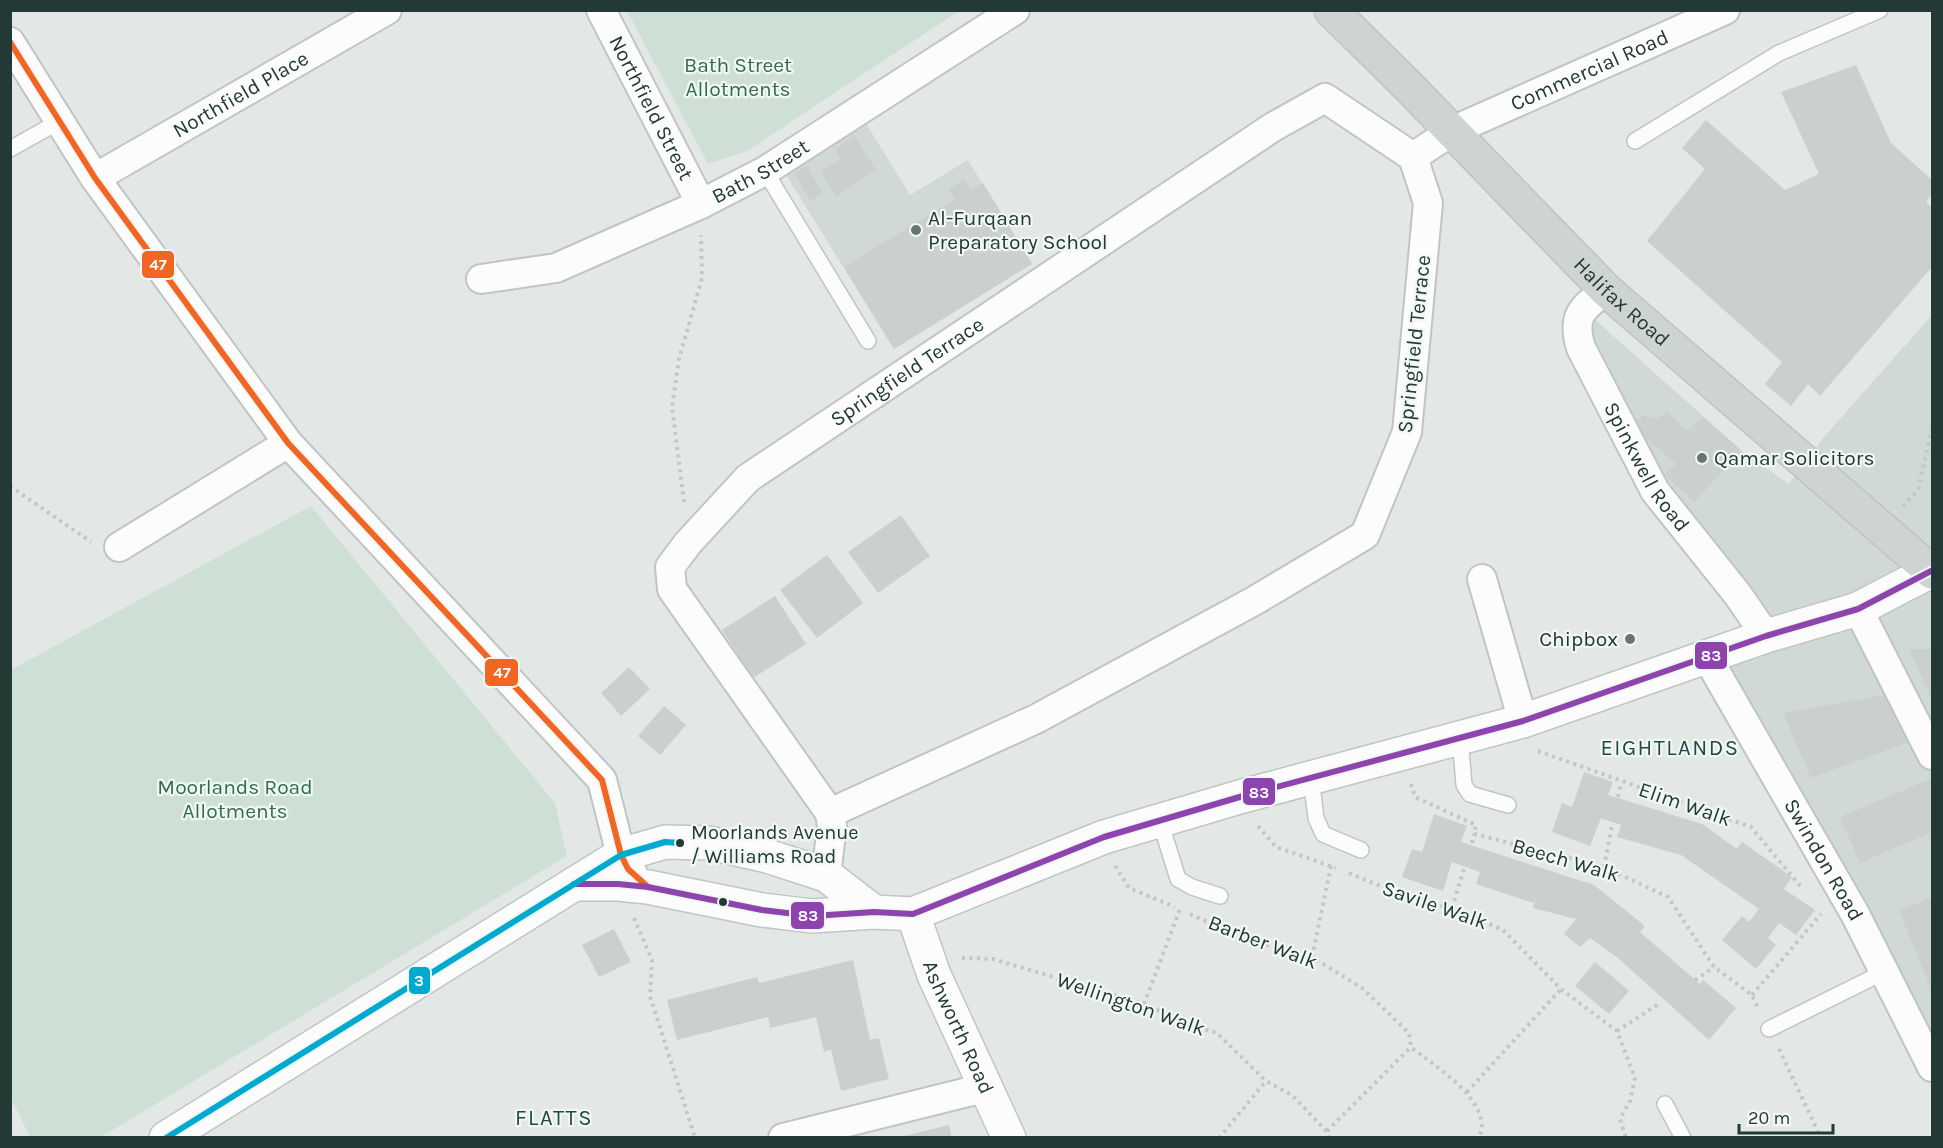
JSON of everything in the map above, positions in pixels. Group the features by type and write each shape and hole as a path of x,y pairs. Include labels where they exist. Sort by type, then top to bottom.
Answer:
{"main road":[{"name":"Halifax Road","path":"1331,10 1606,290 1932,571"}],"street":[{"name":"Northfield Place","path":"94,178 387,10"},
{"name":"Northfield Street","path":"601,10 701,204"},
{"name":"Bath Street","path":"481,279 556,268 701,204 765,171 1015,10"},
{"name":"Commercial Road","path":"1452,131 1725,10"},
{"path":"10,42 94,178 288,443 602,780 629,875"},
{"name":"Springfield Terrace","path":"1325,98 1413,157 1428,204 1407,432 1365,535 1254,601 1036,720 830,813 672,589 670,567 688,543 748,478 1273,127 1325,98"},
{"path":"1413,157 1452,131"},
{"name":"Spinkwell Road","path":"1606,290 1582,308 1576,330 1581,348 1654,491 1738,595 1766,636"},
{"path":"119,547 288,443"},
{"path":"166,1137 574,884 629,875 762,910 812,916 874,912 913,914 1104,837 1311,777 1523,721 1766,636 1858,609 1932,571"},
{"path":"1482,579 1523,721"},
{"path":"1858,609 1932,755"},
{"name":"Swindon Road","path":"1707,657 1855,914 1932,1067"},
{"path":"826,875 832,825 830,813"},
{"path":"629,875 665,842 709,843 766,856 826,875 874,912"},
{"name":"Ashworth Road","path":"913,914 934,975 984,1088 1009,1137"},
{"path":"783,1137 984,1088"}],"lane":[{"path":"1635,141 1779,53 1880,10"},
{"path":"10,149 60,121"},
{"path":"765,171 868,341"},
{"path":"1460,737 1464,785 1470,794 1508,805"},
{"path":"1311,777 1316,818 1323,834 1361,850"},
{"path":"1160,821 1178,879 1192,887 1220,896"},
{"path":"1769,1029 1884,972"},
{"path":"1665,1104 1683,1137"}],"path":[{"path":"1897,512 1918,490 1932,428"},
{"path":"10,486 104,551 119,547"},
{"name":"Elim Walk","path":"1537,751 1751,827 1802,888"},
{"path":"1399,754 1415,797 1476,825 1472,843"},
{"path":"1618,796 1621,782"},
{"name":"Savile Walk","path":"1243,796 1254,821 1276,847 1331,866 1411,899 1452,908 1503,930 1561,988 1617,1031"},
{"path":"1604,867 1612,825"},
{"name":"Beech Walk","path":"1474,834 1604,867 1668,897 1714,968 1752,995 1821,1137"},
{"name":"Barber Walk","path":"1104,837 1113,864 1129,888 1243,938 1312,957 1362,988 1409,1033 1411,1047 1467,1092 1478,1106 1482,1132 1479,1137"},
{"path":"1312,957 1331,866"},
{"path":"1452,908 1464,869"},
{"path":"629,875 652,960 650,996 695,1137"},
{"path":"1815,905 1821,913"},
{"path":"1144,1004 1180,909"},
{"path":"1821,913 1855,914"},
{"path":"1752,995 1821,913"},
{"name":"Wellington Walk","path":"934,975 954,957 993,959 1144,1004 1197,1027 1217,1033 1266,1081 1292,1095 1327,1132 1329,1137"},
{"path":"1695,980 1714,968"},
{"path":"1467,1092 1561,988"},
{"path":"1626,1137 1620,1119 1630,1101 1635,1078 1617,1031 1660,1003"},
{"path":"1327,1132 1411,1047"},
{"path":"1219,1137 1266,1081"}],"shaded area":[{"name":"Al-Furqaan Preparatory School","path":"864,120 910,195 968,160 1032,264 894,349 783,170"},
{"path":"1582,308 1742,451 1789,484 1823,438 1932,315 1932,1072 1707,657 1765,636 1581,348"}],"green space":[{"name":"Bath Street Allotments","path":"627,11 959,11 747,151 708,164"},
{"name":"Moorlands Road Allotments","path":"311,506 555,803 567,856 101,1137 30,1137 10,1096 11,670"}],"building":[{"path":"1856,65 1891,143 1932,180 1932,194 1926,202 1932,207 1932,267 1820,396 1808,384 1791,406 1765,384 1782,362 1647,241 1705,169 1682,148 1706,120 1785,190 1819,174 1781,92"},
{"path":"854,136 876,170 836,196 821,172 841,159 835,149"},
{"path":"807,166 823,193 810,201 794,173"},
{"path":"964,180 971,190 983,183 1032,264 894,349 844,267 955,199 948,189"},
{"name":"Qamar Solicitors","path":"1667,411 1687,432 1702,416 1742,451 1694,502 1665,475 1676,464 1638,431 1637,420 1643,415 1657,419"},
{"path":"901,515 930,556 878,593 848,552"},
{"path":"827,555 863,603 817,638 780,590"},
{"path":"775,596 806,644 753,678 722,630"},
{"path":"1909,649 1932,649 1932,700"},
{"path":"629,667 650,689 621,716 601,693"},
{"path":"1885,695 1914,740 1811,778 1783,713"},
{"path":"664,706 686,725 660,755 638,736"},
{"path":"1584,772 1613,782 1608,795 1702,824 1737,849 1742,842 1792,877 1784,889 1815,910 1796,935 1779,923 1768,938 1776,945 1756,969 1722,940 1742,916 1749,922 1759,909 1681,855 1617,837 1621,825 1601,818 1590,846 1552,832 1562,803 1572,807"},
{"path":"1932,778 1932,832 1860,863 1840,817"},
{"path":"1434,814 1467,826 1461,842 1594,885 1645,926 1640,932 1700,984 1703,980 1736,1008 1709,1040 1618,958 1590,938 1580,947 1564,934 1576,919 1533,908 1537,895 1534,903 1476,884 1480,872 1452,862 1443,891 1402,877 1412,849 1422,852"},
{"path":"1932,897 1932,991 1899,911"},
{"path":"614,929 631,962 599,977 582,945"},
{"path":"853,960 870,1040 879,1038 889,1079 841,1091 831,1050 824,1052 816,1017 770,1028 768,1017 677,1040 667,1000 757,977 759,983"},
{"path":"1595,962 1629,991 1609,1014 1575,986"},
{"path":"949,1125 952,1138 900,1138 900,1137"}],"transit line":[{"name":"47","path":"10,42 95,178 288,443 602,780 621,855 628,869 648,887"},
{"name":"83","path":"574,884 648,887 762,910 812,916 874,912 913,914 1104,837 1243,796 1523,721 1766,636 1858,609 1931,571"},
{"name":"3","path":"166,1138 621,855 665,842 680,843"}],"place":[{"name":"Al-Furqaan Preparatory School","path":"916,230"},
{"name":"Qamar Solicitors","path":"1702,458"},
{"name":"Chipbox","path":"1630,639"},
{"name":"Moorlands Avenue / Williams Road","path":"680,843"}],"district":[{"name":"EIGHTLANDS","path":"1670,747"},
{"name":"FLATTS","path":"554,1117"}]}
